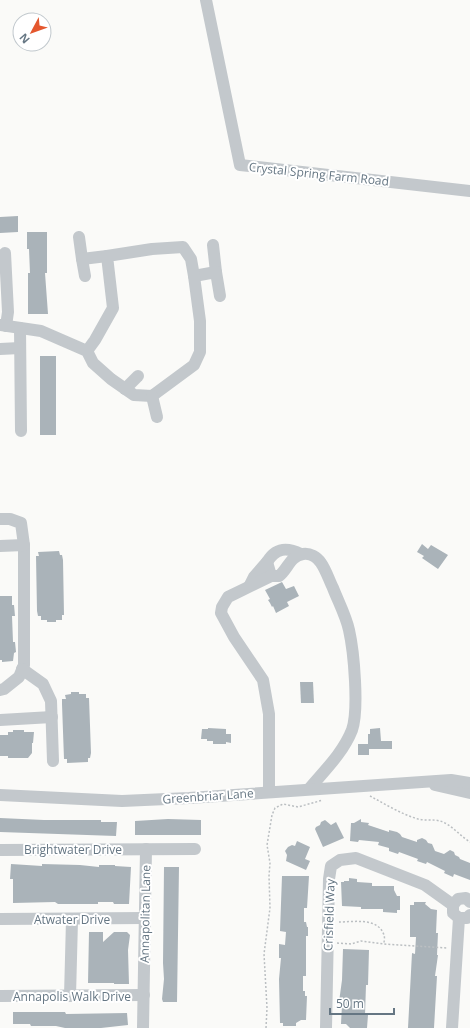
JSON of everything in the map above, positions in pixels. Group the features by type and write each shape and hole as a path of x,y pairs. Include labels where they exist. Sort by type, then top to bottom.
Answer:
{"street":[{"name":"Crystal Spring Farm Road","path":"206,0 240,165 470,191"},
{"path":"79,237 85,276"},
{"path":"213,245 220,296"},
{"path":"5,253 3,301 8,312 3,325 41,331 87,351 93,363 134,396 152,396 194,365 200,352 200,321 191,259 183,247 152,248 82,259"},
{"path":"87,351 113,308 107,256"},
{"path":"194,276 216,272"},
{"path":"20,328 21,431"},
{"path":"0,349 20,348"},
{"path":"125,389 138,376"},
{"path":"152,396 157,417"},
{"path":"0,519 10,519 21,523 24,545 24,665 19,678 0,690"},
{"path":"0,546 24,545"},
{"path":"250,585 254,577 272,555 285,548 301,554 308,554 321,562 342,609 349,629 352,652 355,708 352,730 338,754 309,789"},
{"path":"269,792 268,714 263,680 234,637 221,614 222,607 228,597 271,576 279,576 284,572 292,558 301,554"},
{"path":"267,562 271,576"},
{"path":"22,669 43,684 51,701 53,761"},
{"path":"0,720 52,717"},
{"path":"416,782 451,780 470,783"},
{"path":"416,782 470,793"},
{"name":"Greenbriar Lane","path":"0,795 122,801 416,782"},
{"name":"Annapolitan Lane","path":"143,1028 146,849 195,849"},
{"name":"Brightwater Drive","path":"0,850 146,849"},
{"name":"Crisfield Way","path":"326,1028 328,923 331,866 340,860 356,858 425,885 452,905 453,913 465,917 456,949 452,1028"},
{"path":"452,905 458,899 466,898 470,902"},
{"name":"Atwater Drive","path":"0,919 72,920 144,918"},
{"path":"70,996 72,920"},
{"name":"Annapolis Walk Drive","path":"0,996 144,995"}],"path":[{"path":"370,796 419,819 440,821 449,825 470,842"},
{"path":"266,1028 267,1008 264,954 270,908 270,863 267,845 272,815 275,808 282,804 298,807 325,799"},
{"path":"328,923 368,922 379,928 384,935 384,944"},
{"path":"328,942 351,944 361,941 456,949"}],"building":[{"path":"18,216 18,232 0,233 0,217"},
{"path":"27,232 47,232 47,273 45,273 48,314 28,314 28,273 30,273 29,249 27,249"},
{"path":"40,356 56,356 56,435 40,435"},
{"path":"422,544 428,549 431,545 448,555 438,569 422,558 424,556 417,552"},
{"path":"59,551 63,560 64,615 62,615 62,620 47,622 47,620 41,620 41,616 38,616 37,611 36,556 39,556 38,552"},
{"path":"282,582 286,589 294,586 299,596 287,602 289,606 276,613 268,600 270,599 265,590"},
{"path":"0,596 12,596 12,605 14,605 15,616 12,616 13,642 15,642 16,652 14,653 13,661 2,662 2,660 0,660"},
{"path":"300,682 313,682 314,703 301,703"},
{"path":"71,692 86,694 86,698 89,698 91,753 90,758 88,758 88,762 67,763 67,759 64,759 62,699 66,699 65,695 71,694"},
{"path":"380,728 381,741 392,741 392,749 369,749 369,755 358,755 358,744 368,744 368,734 370,734 370,729"},
{"path":"202,729 226,729 226,734 231,734 231,743 226,742 226,744 213,744 213,741 201,739"},
{"path":"13,730 34,732 32,753 28,758 8,758 8,756 0,756 0,735 8,735 8,732 13,732"},
{"path":"0,818 101,820 101,822 117,822 116,836 0,832"},
{"path":"168,819 201,820 201,835 135,835 135,821"},
{"path":"361,819 361,822 369,823 368,825 389,832 389,830 397,832 402,837 417,842 417,840 422,838 428,843 432,844 435,851 444,854 450,850 454,852 460,859 470,863 470,880 454,874 453,877 427,862 426,864 417,861 418,859 399,852 398,854 389,851 389,848 378,845 379,842 359,840 358,842 350,841 351,823"},
{"path":"325,820 331,825 336,822 344,838 323,847 315,829"},
{"path":"297,841 310,847 305,859 310,861 306,870 286,861 287,855 285,851 292,845 295,846"},
{"path":"11,864 42,866 42,864 80,865 99,867 99,865 115,865 131,867 129,904 114,904 113,902 98,902 98,904 58,904 55,902 13,903 13,879 10,879"},
{"path":"164,867 179,867 177,1002 163,1002 162,999 164,979"},
{"path":"282,876 309,876 307,908 304,908 304,922 306,922 308,927 308,936 306,936 306,976 303,976 303,991 305,991 305,996 307,996 306,1020 301,1020 296,1023 296,1026 283,1026 283,1023 280,1023 279,979 281,958 279,958 279,944 285,945 286,932 280,931"},
{"path":"349,878 357,879 357,882 372,883 372,886 394,886 397,896 400,896 400,910 397,910 397,913 383,912 383,909 361,909 361,907 342,906 341,882 349,881"},
{"path":"414,902 426,902 425,904 431,909 437,910 436,933 438,933 438,955 435,976 437,976 434,1028 408,1028 412,953 415,954 416,937 410,937 410,905 414,905"},
{"path":"89,932 103,932 103,942 114,932 127,932 130,935 128,950 129,984 88,983"},
{"path":"343,949 369,950 365,1015 368,1015 367,1028 350,1028 346,1024 341,1024 342,1005 339,1002 342,980"},
{"path":"13,1012 65,1012 66,1014 127,1013 128,1025 101,1028 65,1028 56,1026 31,1026 30,1024 13,1024"}]}
